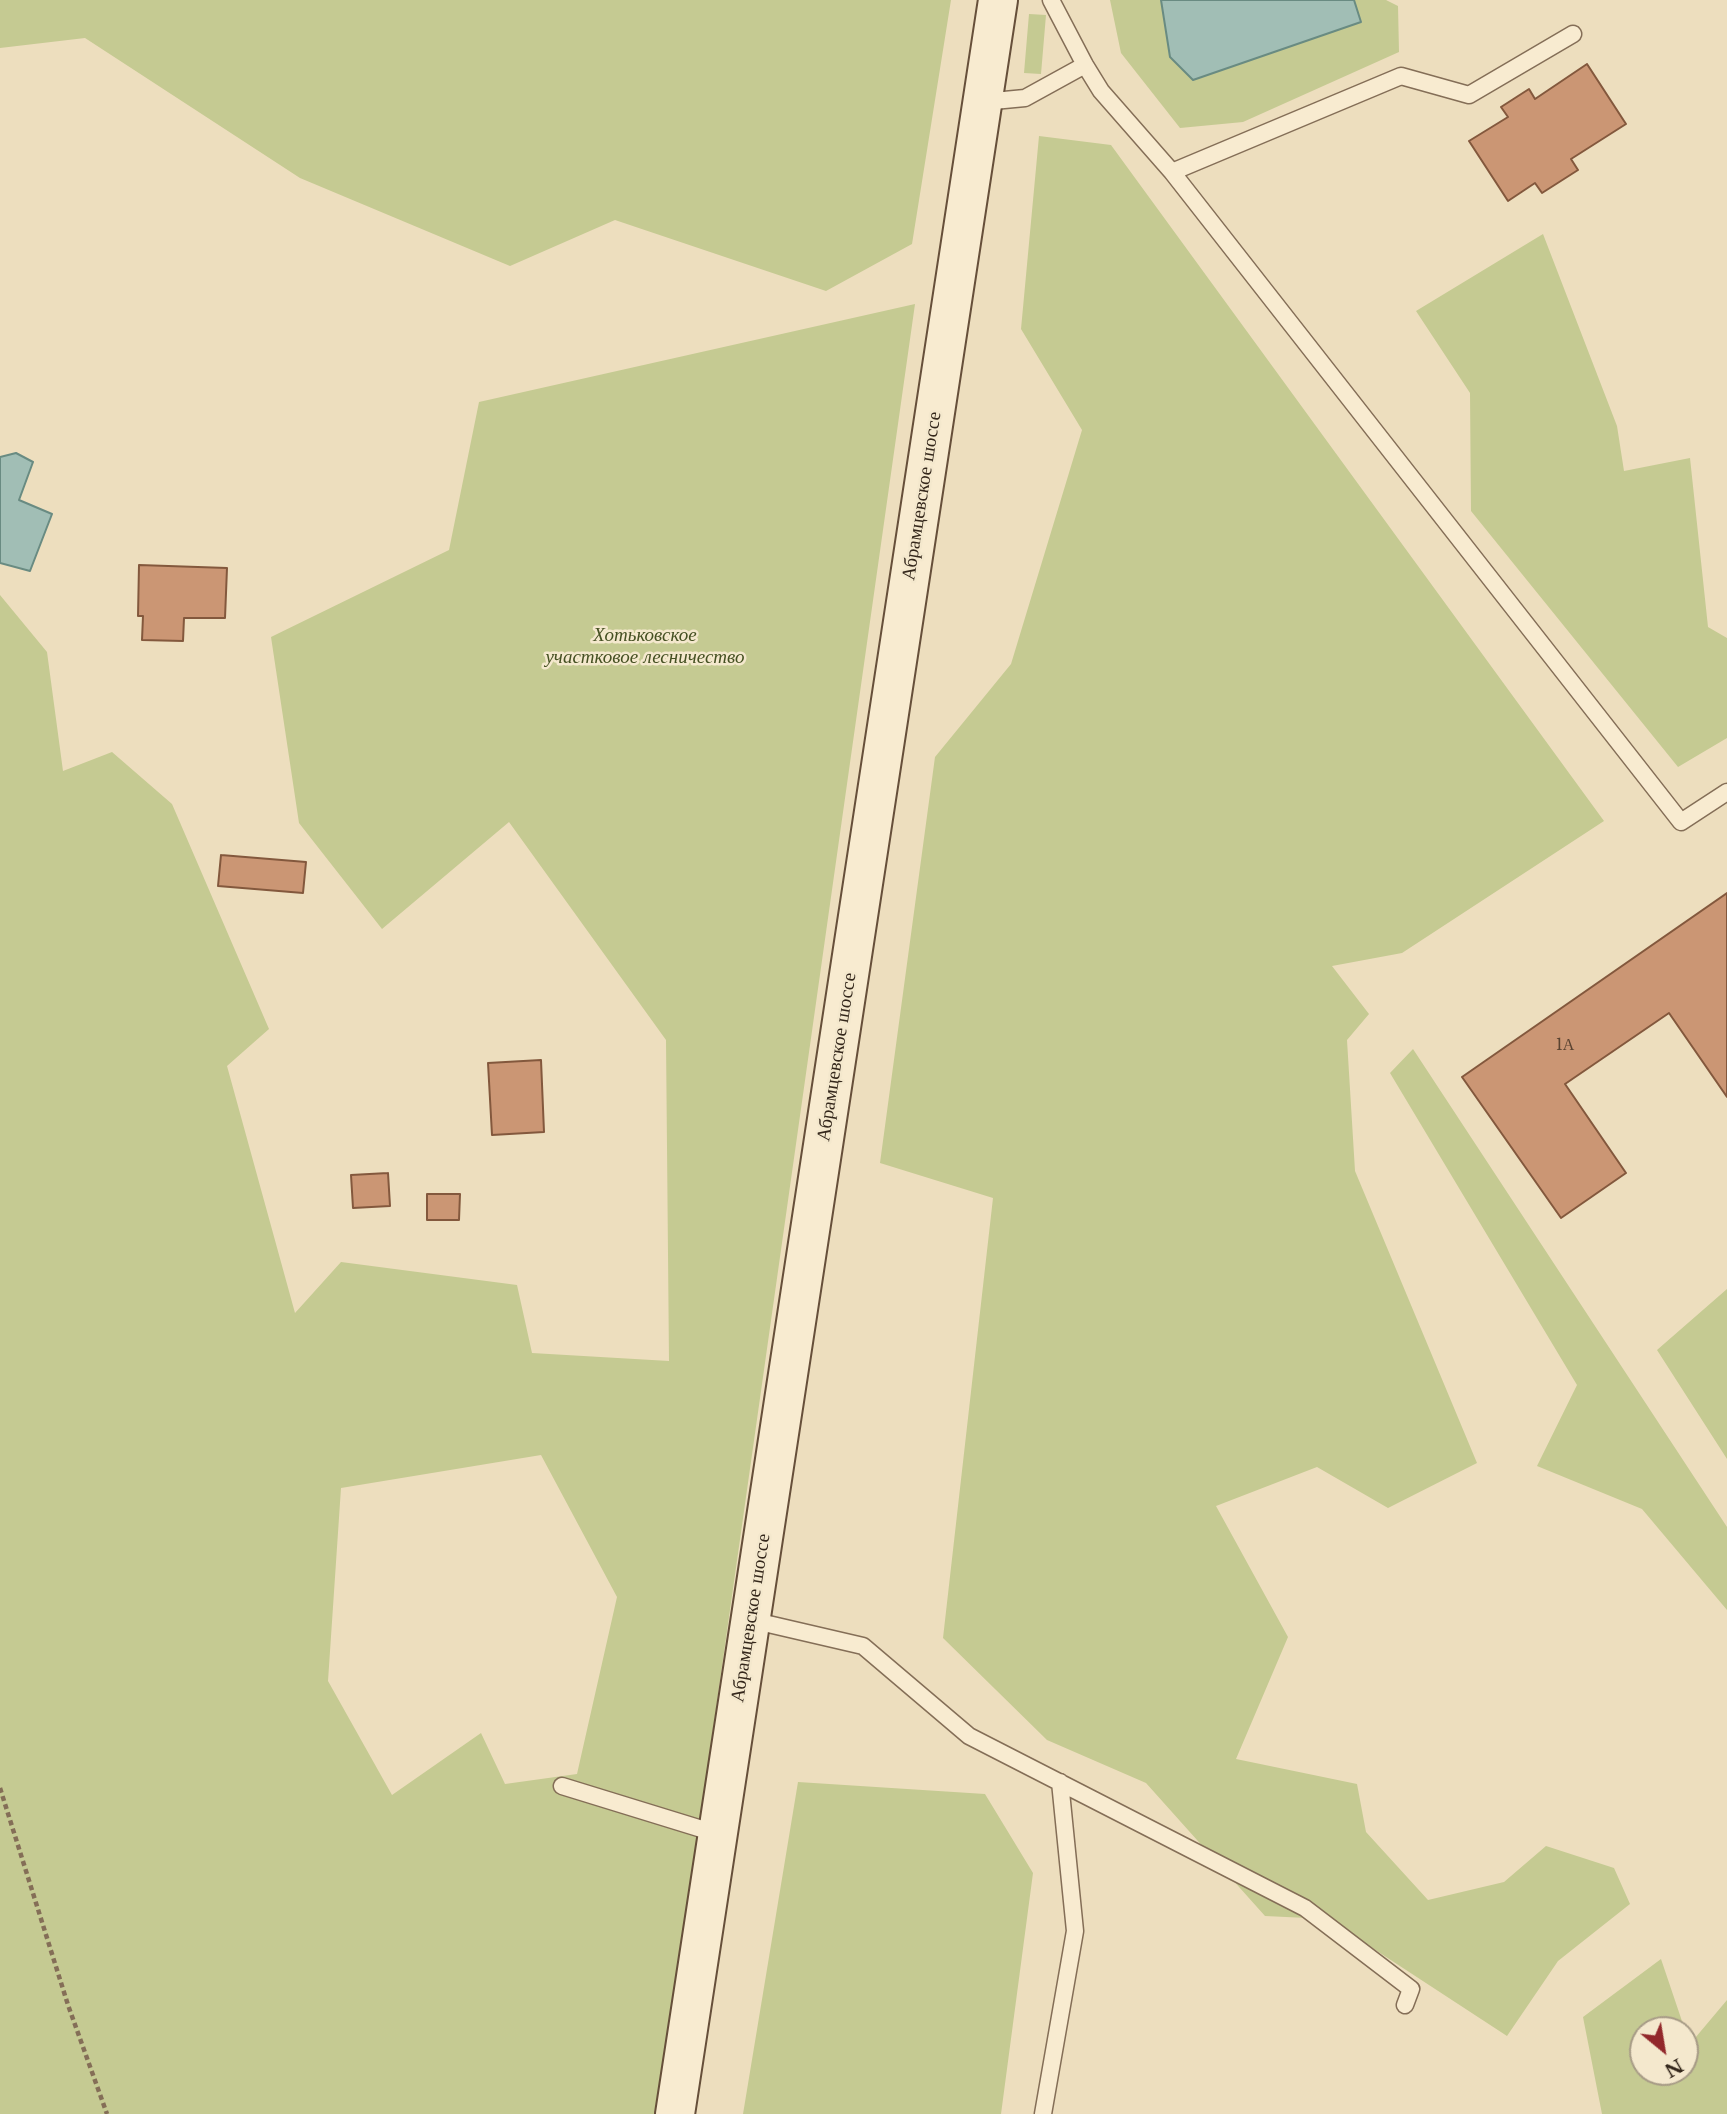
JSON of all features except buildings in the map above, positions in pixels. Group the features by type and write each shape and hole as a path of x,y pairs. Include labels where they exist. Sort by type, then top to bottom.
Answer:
{"street":[{"name":"Абрамцевское шоссе","path":"675,2114 998,0"}],"lane":[{"path":"1051,0 1101,91 1172,172 1681,822 1727,792"},
{"path":"1172,172 1401,76 1469,95 1573,34"},
{"path":"983,102 1025,98 1085,65"},
{"path":"751,1620 863,1646 970,1736 1305,1908 1411,1989 1405,2005"},
{"path":"1043,2114 1075,1931 1060,1782"},
{"path":"562,1786 718,1834"}],"path":[{"path":"0,1788 68,2005 107,2114"}],"green space":[{"path":"0,0 951,0 912,244 826,291 615,220 510,266 300,178 85,38 0,48"},
{"path":"1110,0 1161,0 1170,57 1361,21 1354,0 1386,0 1398,6 1399,52 1243,122 1180,128 1121,53"},
{"path":"1029,14 1046,15 1041,74 1024,73"},
{"path":"1039,136 1111,145 1604,821 1402,953 1332,966 1369,1014 1347,1040 1355,1171 1477,1463 1388,1508 1317,1467 1216,1506 1288,1637 1236,1759 1357,1784 1366,1832 1428,1900 1504,1882 1546,1846 1614,1868 1630,1904 1558,1961 1507,2036 1328,1919 1265,1916 1146,1783 1047,1740 943,1638 993,1198 880,1163 935,757 1011,664 1082,430 1021,329"},
{"path":"1543,234 1617,426 1624,471 1690,458 1708,627 1727,638 1727,738 1678,767 1471,511 1470,393 1416,311"},
{"name":"Хотьковское участковое лесничество","path":"915,304 677,1984 654,2114 0,2114 0,595 47,652 63,771 112,752 172,804 269,1029 227,1066 295,1313 341,1262 517,1285 532,1353 669,1361 666,1040 509,822 382,929 299,823 271,637 449,550 479,402","holes":["541,1455 617,1597 577,1774 505,1784 481,1733 392,1795 328,1681 341,1488"]},
{"path":"1413,1049 1727,1527 1727,1610 1642,1509 1537,1466 1577,1385 1390,1073"},
{"path":"1727,1289 1727,1459 1657,1350"},
{"path":"798,1782 985,1794 1033,1873 1001,2114 743,2114"},
{"path":"1661,1959 1680,2016 1629,2016 1629,2086 1699,2086 1699,2033 1727,2000 1727,2114 1602,2114 1583,2017"}],"water":[{"path":"1161,0 1354,0 1361,22 1193,80 1170,57"},
{"path":"16,453 33,462 19,500 52,514 30,571 0,563 0,457"}]}
